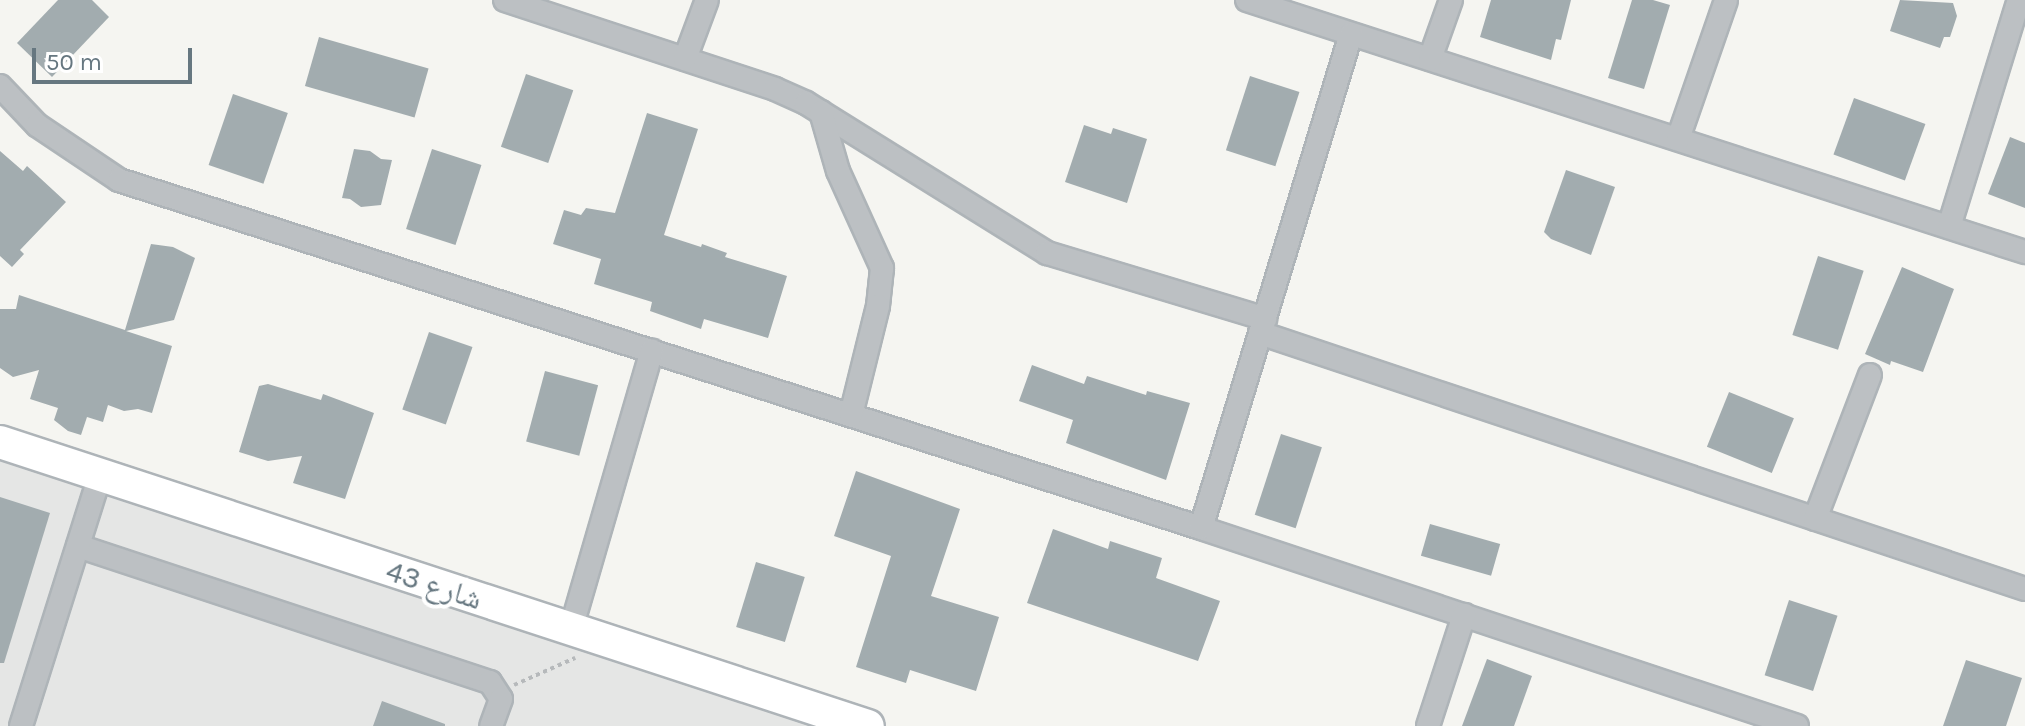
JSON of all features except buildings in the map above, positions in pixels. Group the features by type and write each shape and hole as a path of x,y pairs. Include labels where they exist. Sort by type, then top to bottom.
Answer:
{"street":[{"path":"505,0 775,89 821,112 1047,253 2025,589"},
{"path":"685,59 707,0"},
{"path":"1247,0 2025,252"},
{"path":"1430,59 1451,0"},
{"path":"1678,139 1726,0"},
{"path":"1949,227 2019,0"},
{"path":"1201,528 1351,34"},
{"path":"0,86 37,125 119,180 1201,528 1797,726"},
{"path":"821,112 838,171 882,268 878,306 851,415"},
{"path":"571,629 652,351"},
{"path":"1815,519 1870,375"},
{"name":"شارع 43","path":"0,442 868,726"},
{"path":"21,726 100,476"},
{"path":"78,546 490,682 501,699 491,726"},
{"path":"1428,726 1464,615"}],"path":[{"path":"498,692 610,642"}],"shaded area":[{"path":"0,442 868,726 0,726"}]}
